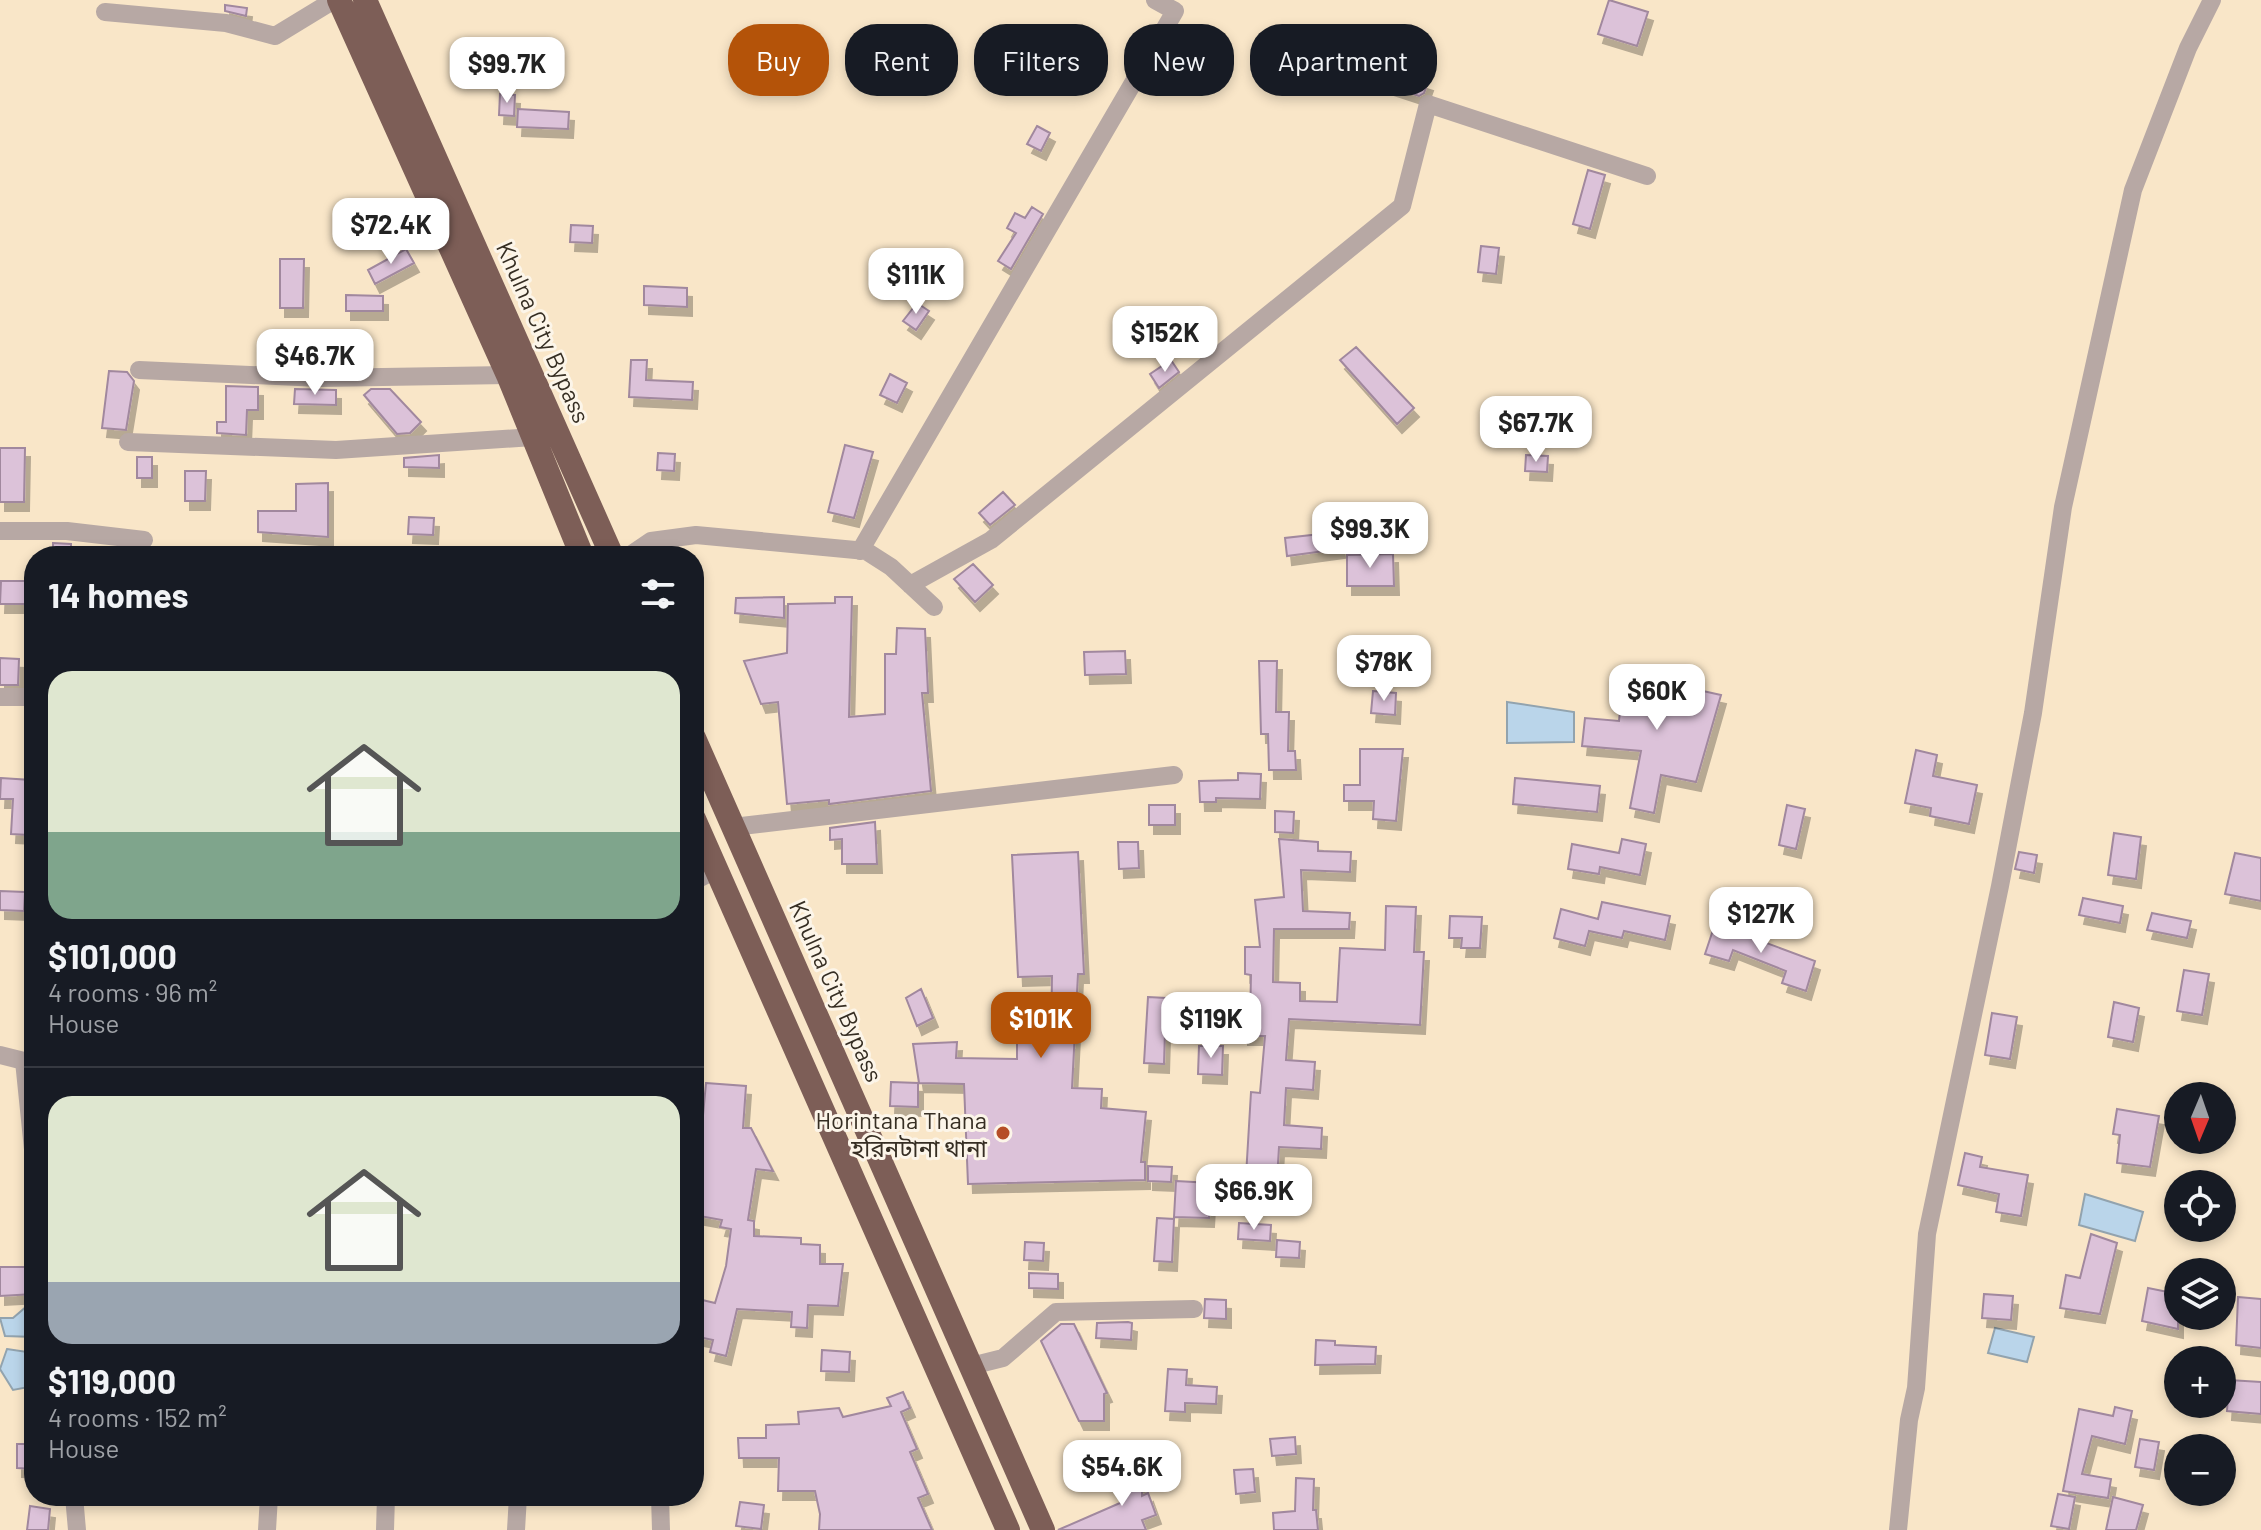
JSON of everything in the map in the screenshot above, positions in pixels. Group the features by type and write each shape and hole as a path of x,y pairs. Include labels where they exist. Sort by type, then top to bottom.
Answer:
{"highway":[{"name":"Khulna City Bypass","path":"336,0 508,375 578,546"},
{"name":"Khulna City Bypass","path":"365,0 608,546"},
{"name":"Khulna City Bypass","path":"704,761 1043,1530"},
{"path":"704,842 1008,1530"}],"street":[{"path":"105,12 226,23 275,36 336,0"},
{"path":"860,551 1175,11 1155,0"},
{"path":"1898,1530 1909,1420 1916,1388 1927,1234 2033,713 2063,507 2133,190 2188,48 2212,0"},
{"path":"910,585 991,540 1402,206 1428,104 1647,176"},
{"path":"139,370 320,378 508,375"},
{"path":"128,442 336,450 533,437"},
{"path":"0,531 67,531 144,540"},
{"path":"644,546 651,541 696,535 860,551 891,567 934,607"},
{"path":"0,697 24,697"},
{"path":"733,827 1174,775"},
{"path":"704,876 716,870"},
{"path":"0,1055 24,1059"},
{"path":"971,1366 1003,1358 1056,1312 1194,1309"},
{"path":"75,1506 77,1530"},
{"path":"267,1530 268,1506"},
{"path":"385,1530 386,1506"},
{"path":"516,1530 517,1506"},
{"path":"660,1506 661,1530"}],"water":[{"path":"1507,702 1574,712 1574,742 1507,743"},
{"path":"2085,1194 2143,1212 2135,1241 2079,1225"},
{"path":"24,1309 24,1337 5,1336 0,1318 13,1318"},
{"path":"1995,1328 2034,1337 2027,1362 1988,1353"},
{"path":"7,1349 24,1352 24,1388 13,1390 0,1369"}],"building":[{"path":"1609,0 1648,12 1637,46 1598,34"},
{"path":"225,5 247,8 246,16 225,11"},
{"path":"500,94 515,95 514,116 499,115"},
{"path":"518,109 569,112 568,129 517,127"},
{"path":"1037,126 1050,133 1041,151 1027,144"},
{"path":"1588,170 1605,175 1590,229 1573,224"},
{"path":"1032,207 1043,214 1011,269 998,261 1016,233 1007,228 1015,213 1025,218"},
{"path":"571,225 593,226 592,243 570,242"},
{"path":"1481,246 1499,248 1496,274 1478,272"},
{"path":"406,249 414,263 375,284 368,270"},
{"path":"280,259 304,259 303,308 280,308"},
{"path":"644,286 687,288 687,307 644,305"},
{"path":"346,295 383,296 383,311 346,311"},
{"path":"917,303 929,311 916,330 903,321"},
{"path":"1356,347 1414,408 1397,424 1340,360"},
{"path":"631,360 647,360 646,380 693,382 692,400 629,397"},
{"path":"1171,360 1179,372 1159,388 1150,374"},
{"path":"109,371 127,372 134,381 126,430 102,428"},
{"path":"890,374 907,383 897,403 880,395"},
{"path":"226,386 258,387 258,410 247,410 246,435 217,433 217,422 226,422"},
{"path":"295,389 336,390 336,405 294,404"},
{"path":"371,389 390,389 421,422 410,433 397,434 364,395"},
{"path":"845,445 873,452 854,518 828,512"},
{"path":"0,448 25,448 24,502 0,502"},
{"path":"658,453 675,454 674,471 657,470"},
{"path":"439,455 439,468 404,467 404,458"},
{"path":"1526,455 1548,456 1547,472 1525,471"},
{"path":"137,457 152,457 152,478 137,478"},
{"path":"185,471 206,471 205,501 185,501"},
{"path":"328,483 328,537 258,532 258,511 296,511 296,484"},
{"path":"1003,492 1015,505 990,525 979,513"},
{"path":"409,517 434,518 433,535 408,534"},
{"path":"1338,532 1340,549 1287,556 1285,538"},
{"path":"53,543 71,544 71,546 53,546"},
{"path":"1393,554 1394,586 1347,586 1347,555"},
{"path":"973,564 993,585 975,602 954,579"},
{"path":"1,581 24,581 24,604 0,604"},
{"path":"784,597 784,618 735,613 736,598"},
{"path":"835,597 852,597 849,717 885,714 885,654 896,654 897,628 925,629 928,693 922,693 931,791 829,804 829,800 787,804 778,702 761,704 744,661 787,653 788,604 835,603"},
{"path":"1125,651 1126,674 1085,675 1084,652"},
{"path":"0,658 19,659 18,685 0,685"},
{"path":"1259,661 1277,661 1276,712 1289,712 1288,751 1295,751 1296,770 1269,770 1268,734 1261,734"},
{"path":"1624,670 1659,675 1658,681 1721,695 1696,782 1661,775 1654,813 1630,808 1641,751 1582,746 1585,718 1619,721"},
{"path":"1373,691 1396,693 1395,715 1371,713"},
{"path":"1360,749 1403,749 1396,821 1373,819 1374,801 1344,801 1344,785 1360,785"},
{"path":"1916,750 1937,755 1933,776 1977,785 1969,824 1930,816 1931,808 1905,803"},
{"path":"1238,773 1261,774 1260,799 1216,798 1216,802 1200,802 1199,781 1238,780"},
{"path":"1,778 24,780 24,835 11,834 13,799 0,799"},
{"path":"1515,778 1600,786 1597,812 1513,804"},
{"path":"1149,805 1175,805 1175,825 1149,825"},
{"path":"1787,805 1805,809 1796,849 1779,845"},
{"path":"1275,811 1294,812 1293,833 1275,832"},
{"path":"875,822 877,864 842,864 842,839 830,840 830,828"},
{"path":"2114,833 2141,837 2136,879 2108,875"},
{"path":"1279,839 1318,842 1318,851 1351,852 1350,872 1301,870 1303,911 1350,913 1349,929 1274,929 1273,982 1300,983 1300,1001 1337,1002 1340,948 1385,950 1386,906 1416,907 1414,952 1424,952 1420,1025 1289,1019 1286,1060 1315,1062 1313,1090 1286,1088 1284,1125 1322,1128 1321,1149 1279,1147 1276,1195 1245,1193 1251,1092 1260,1093 1265,1036 1243,1036 1244,1019 1250,1019 1251,975 1245,974 1245,947 1260,947 1255,900 1284,897"},
{"path":"1622,839 1646,844 1640,875 1600,867 1599,874 1568,869 1572,844 1619,853"},
{"path":"1118,842 1138,842 1139,868 1119,869"},
{"path":"1078,852 1084,974 1078,974 1072,1088 1102,1089 1101,1108 1146,1112 1141,1162 1145,1162 1145,1180 968,1184 964,1084 919,1083 913,1044 957,1042 956,1058 1017,1059 1017,1038 1051,1039 1052,976 1018,977 1012,855"},
{"path":"2019,852 2037,855 2034,873 2015,869"},
{"path":"2235,853 2261,858 2261,901 2225,894"},
{"path":"0,891 24,892 24,911 0,910"},
{"path":"2083,898 2123,906 2120,923 2079,915"},
{"path":"1602,902 1670,916 1665,940 1624,931 1622,938 1589,931 1585,946 1554,938 1561,909 1598,919"},
{"path":"2152,913 2191,921 2187,938 2147,930"},
{"path":"1450,916 1482,917 1480,948 1461,948 1462,938 1449,938"},
{"path":"1715,924 1815,961 1806,991 1782,983 1786,971 1733,950 1729,961 1705,954"},
{"path":"2184,970 2209,974 2202,1015 2177,1011"},
{"path":"921,989 933,1018 917,1026 906,998"},
{"path":"1148,997 1166,998 1164,1064 1144,1063"},
{"path":"2114,1002 2139,1008 2133,1042 2108,1037"},
{"path":"1992,1013 2017,1017 2010,1059 1985,1055"},
{"path":"1199,1046 1223,1046 1222,1075 1198,1074"},
{"path":"891,1082 918,1083 918,1107 890,1106"},
{"path":"706,1083 746,1086 743,1128 751,1128 773,1171 756,1169 748,1220 754,1221 754,1236 801,1238 801,1244 820,1245 820,1264 843,1264 838,1306 808,1305 807,1328 791,1327 792,1312 737,1309 726,1356 710,1352 713,1340 704,1338 704,1300 715,1303 726,1266 731,1229 720,1227 722,1220 704,1217"},
{"path":"2117,1109 2159,1116 2150,1167 2117,1163 2120,1135 2113,1134"},
{"path":"1965,1153 1982,1157 1980,1167 2028,1175 2021,1216 1996,1212 1999,1194 1958,1185"},
{"path":"1148,1166 1172,1167 1171,1182 1148,1181"},
{"path":"1176,1181 1211,1183 1209,1218 1174,1217"},
{"path":"1157,1218 1174,1219 1172,1262 1154,1261"},
{"path":"1239,1223 1271,1225 1270,1241 1238,1239"},
{"path":"2091,1234 2117,1243 2100,1314 2060,1308 2066,1275 2080,1278"},
{"path":"1277,1240 1300,1242 1299,1258 1276,1257"},
{"path":"1025,1242 1044,1243 1043,1261 1024,1260"},
{"path":"0,1267 24,1267 24,1295 0,1296"},
{"path":"1029,1273 1058,1274 1058,1289 1029,1288"},
{"path":"2148,1288 2164,1291 2164,1326 2142,1321"},
{"path":"1984,1294 2013,1296 2011,1320 1982,1318"},
{"path":"2238,1297 2261,1299 2261,1348 2236,1345"},
{"path":"1205,1299 1226,1300 1226,1319 1204,1318"},
{"path":"1097,1323 1132,1323 1131,1340 1096,1338"},
{"path":"1061,1324 1074,1324 1107,1393 1104,1394 1104,1421 1079,1421 1041,1341"},
{"path":"1316,1340 1335,1341 1335,1345 1376,1347 1375,1364 1315,1365"},
{"path":"822,1350 850,1352 849,1372 821,1371"},
{"path":"1168,1369 1187,1370 1186,1385 1217,1387 1216,1404 1185,1403 1185,1412 1165,1411"},
{"path":"2236,1380 2261,1382 2261,1414 2236,1412"},
{"path":"903,1392 910,1408 901,1412 917,1449 910,1452 928,1494 918,1498 932,1530 819,1530 820,1514 815,1491 778,1491 779,1458 739,1458 738,1438 766,1438 766,1425 799,1424 798,1412 839,1408 843,1417 891,1406 887,1398"},
{"path":"2115,1407 2132,1411 2125,1444 2092,1436 2082,1474 2111,1479 2108,1498 2063,1491 2079,1409 2113,1416"},
{"path":"1295,1437 1296,1454 1272,1456 1270,1439"},
{"path":"2140,1439 2159,1442 2154,1470 2135,1467"},
{"path":"17,1444 24,1444 24,1468 17,1468"},
{"path":"1120,1468 1142,1468 1142,1496 1148,1493 1156,1515 1142,1520 1146,1530 1058,1530 1120,1503"},
{"path":"1253,1469 1255,1492 1236,1494 1234,1470"},
{"path":"1296,1478 1314,1479 1313,1510 1316,1510 1318,1530 1274,1530 1273,1513 1295,1511"},
{"path":"2058,1494 2075,1497 2069,1529 2051,1526"},
{"path":"2113,1497 2143,1505 2136,1530 2106,1530"},
{"path":"740,1502 764,1505 761,1529 736,1526"},
{"path":"30,1506 50,1509 48,1530 27,1530"}],"place":[{"name":"Horintana Thana হরিনটানা থানা","path":"1003,1133"}]}
